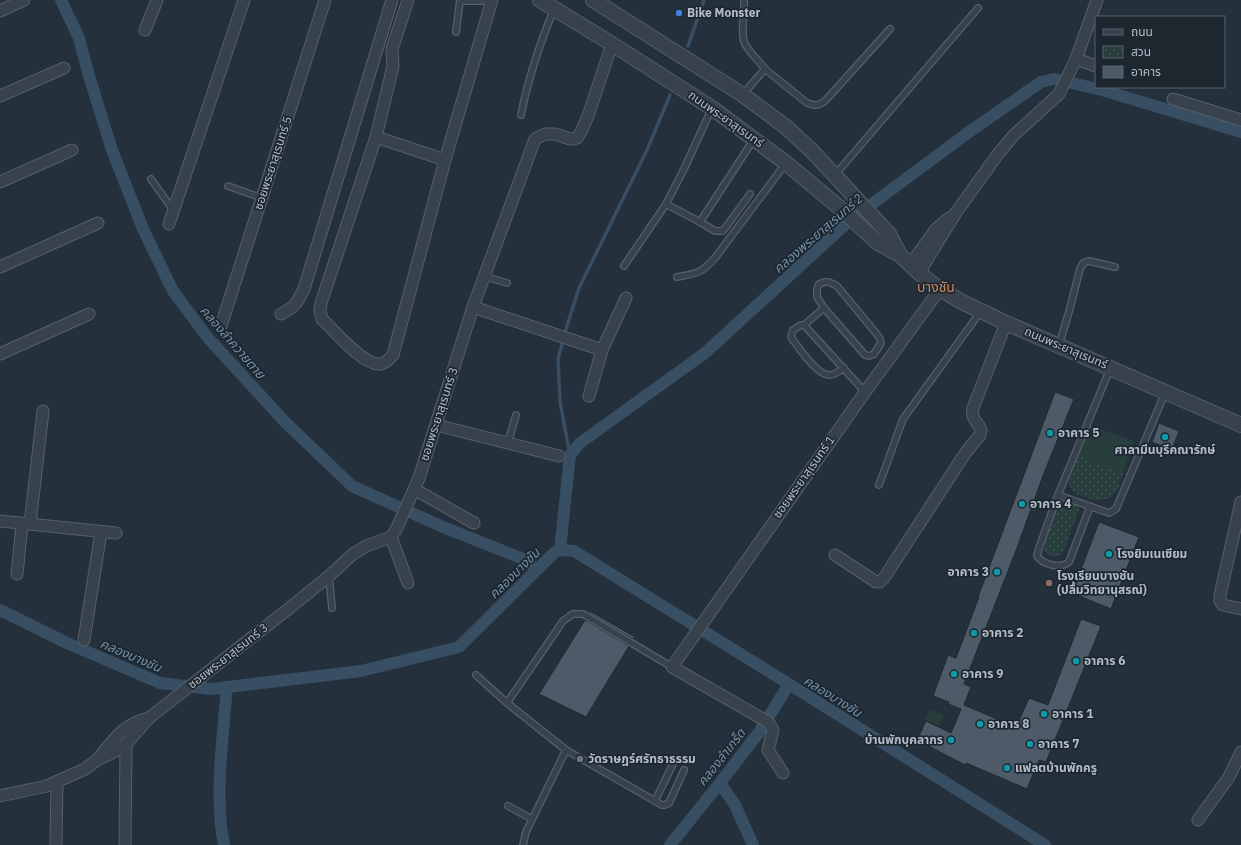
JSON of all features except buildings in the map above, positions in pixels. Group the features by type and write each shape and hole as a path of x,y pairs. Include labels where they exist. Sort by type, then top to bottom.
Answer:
{"street":[{"path":"0,11 24,0"},
{"path":"145,30 157,0"},
{"path":"169,224 244,0"},
{"name":"ซอยพระยาสุเรนทร์ 5","path":"221,326 325,0"},
{"path":"281,314 292,308 304,289 392,0"},
{"path":"408,0 392,49 393,66 376,137 321,302 320,311 322,319 359,356 369,363 380,364 387,362 393,355 445,160 492,0"},
{"name":"ถนนพระยาสุเรนทร์","path":"540,0 712,108 754,138 840,208 878,243 910,264 940,289 962,302 1006,323 1111,367 1241,425"},
{"path":"910,264 936,229 955,214 998,154 1014,135 1059,94 1076,59 1097,0"},
{"name":"ถนนพระยาสุเรนทร์","path":"602,2 742,95 786,127 812,151 853,194 889,234 910,264"},
{"name":"ซอยพระยาสุเรนทร์ 3","path":"149,718 329,576 353,554 394,533 413,492 436,425 473,307 535,139 545,134 555,134 570,139 577,138 588,116 612,44"},
{"path":"1076,59 1095,66"},
{"path":"0,96 64,68"},
{"path":"1173,100 1241,120"},
{"path":"376,137 445,160"},
{"path":"0,182 72,150"},
{"path":"0,267 98,223"},
{"name":"ซอยพระยาสุเรนทร์ 1","path":"672,667 865,392 940,289"},
{"path":"589,396 602,350 626,298"},
{"path":"473,307 602,350"},
{"path":"0,354 89,314"},
{"path":"835,555 876,582 880,582 884,578 966,452 980,435 981,430 972,415 973,408 1006,323"},
{"path":"17,574 43,411"},
{"path":"436,425 559,456"},
{"path":"413,492 474,523"},
{"path":"1241,502 1220,595 1220,601 1223,604 1241,609"},
{"path":"0,521 116,533"},
{"path":"84,640 101,532"},
{"path":"394,533 408,583"},
{"path":"672,667 768,722 773,730 768,750 783,773"},
{"path":"0,796 34,789 86,768 97,760 116,752 126,744 149,718"},
{"path":"97,760 112,740 125,728 137,721 149,718"},
{"path":"125,845 126,744"},
{"path":"1198,820 1229,777 1241,752"},
{"path":"56,845 57,781"}],"lane":[{"path":"456,32 460,1 492,0"},
{"path":"744,0 745,10 743,36 745,43 765,69 807,103 814,105 819,105 825,101 890,29"},
{"path":"835,176 978,8"},
{"path":"521,115 525,96 542,39 554,9"},
{"path":"742,95 765,69"},
{"path":"624,266 666,204 712,108"},
{"path":"700,222 754,138"},
{"path":"677,277 701,272 706,268 786,163"},
{"path":"151,179 173,210"},
{"path":"228,186 262,198"},
{"path":"666,204 714,231 723,231 750,194"},
{"path":"1059,345 1083,263 1089,261 1115,267"},
{"path":"484,276 507,283"},
{"path":"829,282 837,286 880,338 881,343 874,354 869,356 865,355 824,308 817,297 817,289 819,284 829,282"},
{"path":"824,308 804,325 801,325 793,330 791,337 814,366 823,373 828,375 834,374 844,368"},
{"path":"879,485 903,419 981,311"},
{"path":"804,325 865,392"},
{"path":"1090,507 1069,562 1065,565 1058,566 1039,559 1037,553 1058,495 1111,367"},
{"path":"1058,495 1109,513 1116,509 1166,392"},
{"path":"508,443 516,415"},
{"path":"329,576 332,608"},
{"path":"507,703 563,622 573,614 583,614 672,667"},
{"path":"476,675 507,703 566,750 655,802 662,805 669,803 684,770"},
{"path":"523,845 526,832 566,750"},
{"path":"655,802 673,764"},
{"path":"508,806 532,819"}],"green space":[{"path":"1090,425 1134,441 1123,473 1078,456"},
{"path":"1078,456 1123,473 1118,489 1114,495 1100,500 1086,498 1074,492 1070,488 1069,480"},
{"path":"1062,501 1077,506 1079,510 1063,553 1057,556 1051,556 1046,552 1043,546"},
{"path":"930,709 944,715 939,726 925,720"}],"waterway":[{"name":"คลองลำควายตาย","path":"61,0 79,38 112,150 143,229 173,291 208,338 285,422 352,486 443,527 526,560 536,570"},
{"path":"688,46 704,0"},
{"name":"คลองพระยาสุเรนทร์ 2","path":"560,550 570,455 580,443 705,353 849,221 969,132 1041,82 1054,79 1102,90 1241,132"},
{"path":"570,455 560,402 558,359 567,326 579,288 647,150 670,95"},
{"name":"คลองบางชัน","path":"0,610 67,643 160,683 211,689 361,671 459,647 555,552 560,550 574,551 1045,845"},
{"name":"คลองลำเกร็ด","path":"670,845 760,731 789,684"},
{"path":"224,845 220,807 220,766 227,687"},
{"path":"720,783 735,805 753,845"}],"place":[{"name":"Bike Monster","path":"679,13"},
{"name":"อาคาร 5","path":"1050,433"},
{"name":"ศาลามีนบุรีคณารักษ์","path":"1165,437"},
{"name":"อาคาร 4","path":"1022,504"},
{"name":"โรงยิมเนเซียม","path":"1109,554"},
{"name":"อาคาร 3","path":"997,572"},
{"name":"โรงเรียนบางชัน (ปลื้มวิทยานุสรณ์)","path":"1049,583"},
{"name":"อาคาร 2","path":"974,633"},
{"name":"อาคาร 6","path":"1076,661"},
{"name":"อาคาร 9","path":"954,674"},
{"name":"อาคาร 1","path":"1044,714"},
{"name":"อาคาร 8","path":"980,724"},
{"name":"บ้านพักบุคลากร","path":"951,740"},
{"name":"อาคาร 7","path":"1030,744"},
{"name":"วัดราษฎร์ศรัทธาธรรม","path":"580,759"},
{"name":"แฟลตบ้านพักครู","path":"1007,768"}],"district":[{"name":"บางชัน","path":"936,287"}]}
